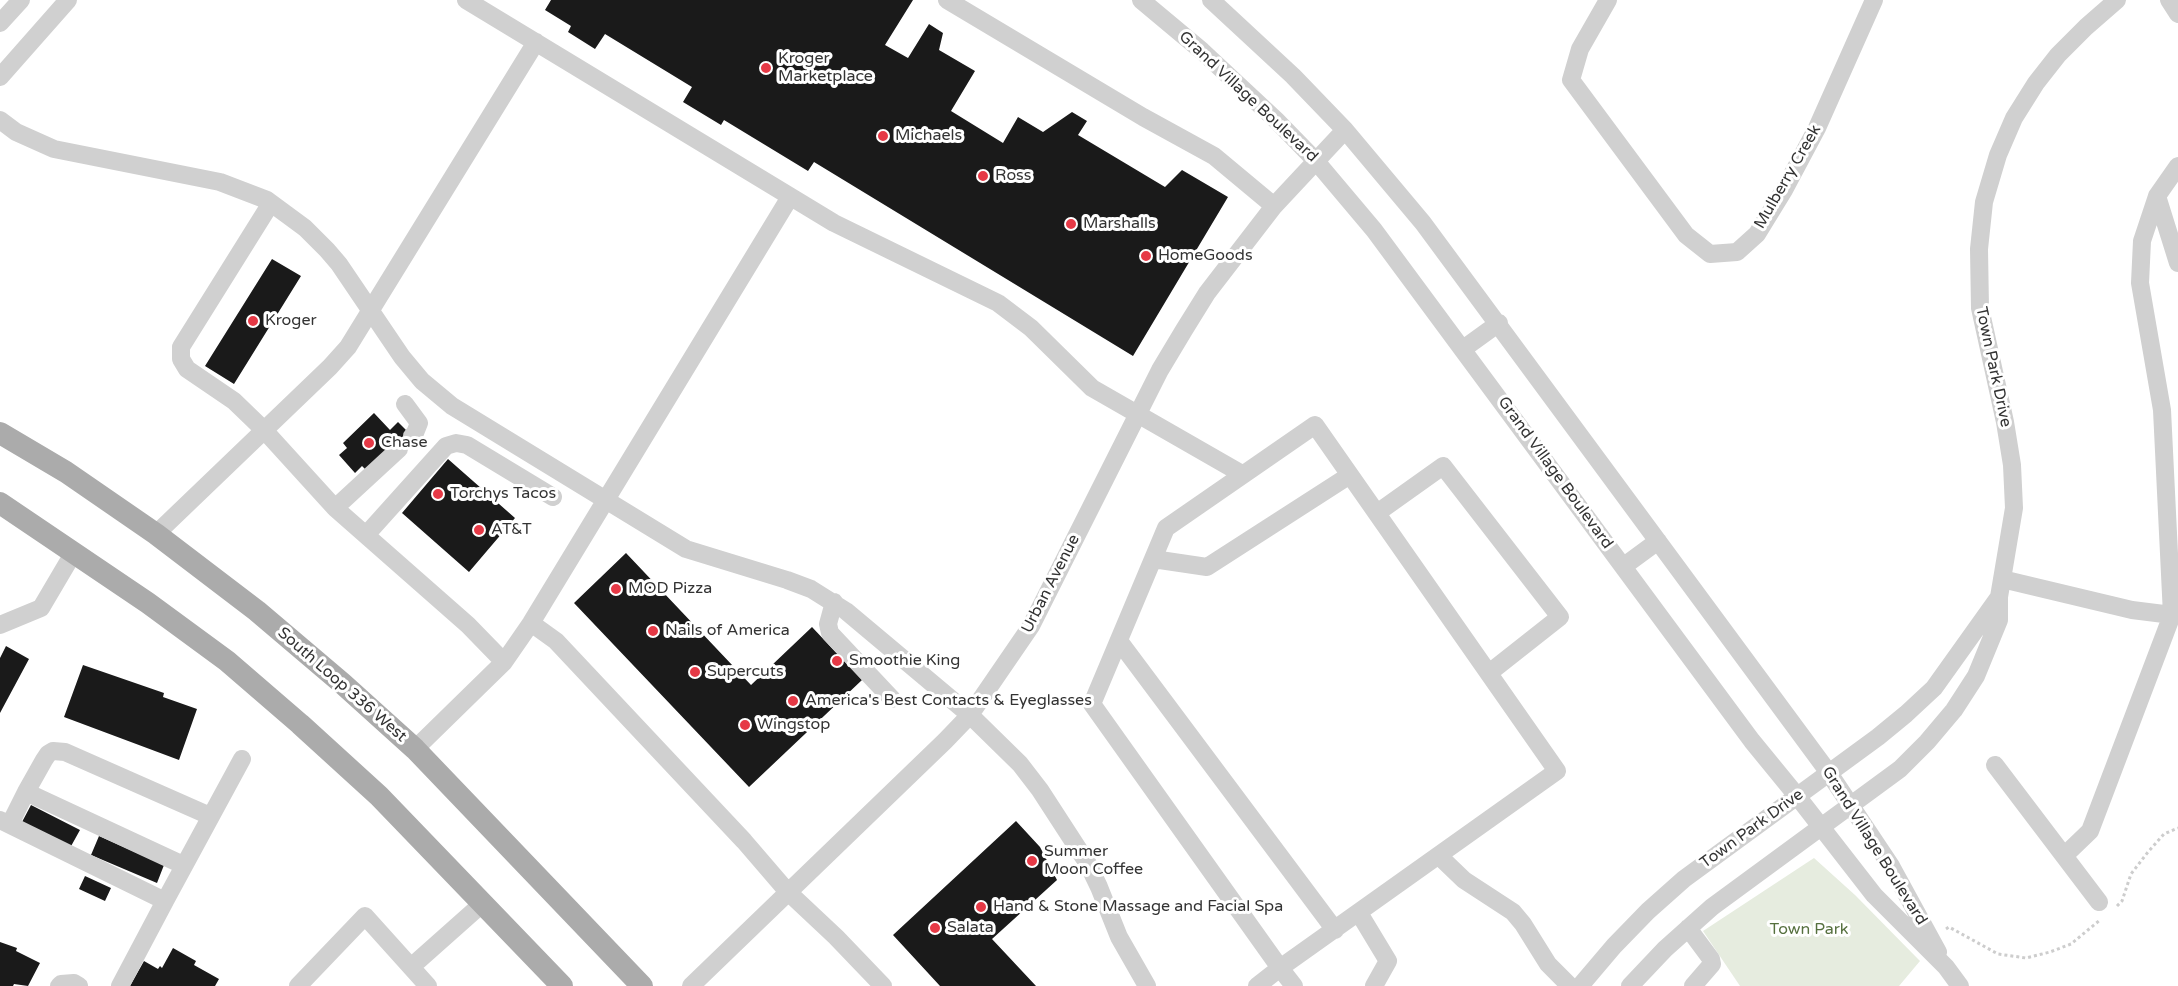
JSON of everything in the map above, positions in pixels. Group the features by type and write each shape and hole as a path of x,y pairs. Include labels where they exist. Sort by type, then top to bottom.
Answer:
{"main road":[{"name":"South Loop 336 West","path":"0,433 66,472 156,534 257,611 343,684 415,749 642,986"},
{"path":"0,503 148,603 243,675 379,796 562,986"}],"street":[{"path":"0,23 21,0"},
{"path":"0,77 68,0"},
{"path":"466,0 790,197 873,243 998,303 1031,328 1092,388 1138,412 1242,474"},
{"path":"947,0 1143,117 1214,156 1274,207"},
{"name":"Grand Village Boulevard","path":"1141,0 1202,51 1315,160 1374,230 1752,741 1874,895 1946,967 1960,986"},
{"name":"Grand Village Boulevard","path":"1210,0 1293,76 1345,130 1423,223 1829,773 1891,866 1946,967"},
{"name":"Mulberry Creek","path":"1608,0 1580,49 1571,80 1686,235 1710,254 1737,252 1756,234 1784,190 1817,128 1874,0"},
{"path":"2169,0 2178,14"},
{"name":"Town Park Drive","path":"1630,986 1688,928 1720,901 1900,769 1928,742 1954,710 1976,676 1999,620 2002,579 2014,508 2012,465 2005,422 1980,308 1978,249 1984,202 1998,155 2014,118 2036,83 2058,55 2105,4"},
{"path":"156,534 348,347 536,42"},
{"path":"0,120 16,132 54,149 220,182 271,202 305,228 327,250 372,311 402,357 437,395 452,406 686,549 787,580 811,589 834,602 970,715 1020,764 1040,790 1088,864 1119,937 1148,986"},
{"name":"Urban Avenue","path":"690,986 970,715 1031,626 1160,370 1207,294 1274,207 1345,130"},
{"path":"2064,856 2090,831 2175,615 2170,407 2140,283 2142,241 2157,195 2178,166"},
{"path":"2157,195 2178,263"},
{"path":"415,749 504,662 531,623 790,197"},
{"path":"271,202 181,347 181,359 187,369 234,401 264,430 335,508 468,625 504,662"},
{"path":"1463,349 1499,323"},
{"path":"335,508 415,433 419,423 405,404"},
{"path":"1257,986 1280,968 1557,771 1315,425 1166,528 1092,704 1280,968 1294,986"},
{"path":"366,535 446,446 456,443 468,445 553,497"},
{"path":"1377,513 1443,465 1560,617 1489,673"},
{"path":"1153,559 1207,567 1350,475"},
{"path":"1624,566 1658,541"},
{"path":"0,625 41,608 74,552"},
{"path":"2002,579 2132,610 2175,615"},
{"name":"Town Park Drive","path":"1580,986 1648,911 1684,879 1878,737 1934,688 2000,597"},
{"path":"834,602 828,624 830,633 892,699"},
{"path":"531,623 564,649 788,891 836,936 883,986"},
{"path":"1119,641 1335,930"},
{"path":"165,901 5,822 48,754 53,751 65,752 210,816"},
{"path":"120,986 242,759"},
{"path":"1995,765 2106,909"},
{"path":"26,792 183,865"},
{"path":"1439,856 1464,880 1513,912 1548,964 1570,986"},
{"path":"411,967 483,903"},
{"path":"1359,913 1388,961 1374,986"},
{"path":"298,986 365,916 428,986"},
{"path":"1688,928 1713,964 1693,986"},
{"path":"59,986 61,984 79,986"}],"path":[{"path":"1931,938 1949,927 1998,954 2026,958 2071,944 2106,909 2121,901 2131,874 2148,852 2164,834 2178,828"}],"green space":[{"name":"Town Park","path":"1814,858 1855,895 1920,961 1899,986 1740,986 1703,931"}],"building":[{"path":"551,0 913,0 885,45 908,58 929,24 943,33 939,50 975,71 951,111 1003,143 1018,117 1043,132 1072,112 1087,121 1078,135 1165,187 1182,170 1228,197 1133,356 814,162 808,171 724,120 721,125 683,102 692,87 605,34 595,49 568,32 571,26 545,10"},
{"name":"Kroger","path":"272,259 301,276 234,384 205,366"},
{"name":"Chase","path":"374,413 390,430 398,422 417,441 403,454 366,470 362,466 355,473 339,455 347,448 343,443"},
{"path":"448,459 515,518 469,572 402,513"},
{"path":"626,553 751,685 812,627 862,680 749,787 574,603"},
{"path":"6,646 29,659 0,713 0,658"},
{"path":"83,665 164,693 163,697 197,709 179,760 64,717"},
{"path":"31,805 80,830 70,848 22,822"},
{"path":"1016,821 1040,847 1057,880 992,939 1036,986 940,986 893,935"},
{"path":"99,836 164,865 157,883 91,855"},
{"path":"85,876 111,888 105,901 79,889"},
{"path":"0,942 17,948 16,951 40,963 28,986 14,984 13,986 0,986"},
{"path":"173,948 196,961 194,965 219,979 215,986 130,986 144,961 158,969 160,966 162,968"}],"place":[{"name":"Kroger Marketplace","path":"766,68"},
{"name":"Michaels","path":"883,136"},
{"name":"Ross","path":"983,176"},
{"name":"Marshalls","path":"1071,224"},
{"name":"HomeGoods","path":"1146,256"},
{"name":"Kroger","path":"253,321"},
{"name":"Chase","path":"369,443"},
{"name":"Torchys Tacos","path":"438,494"},
{"name":"AT&T","path":"479,530"},
{"name":"MOD Pizza","path":"616,589"},
{"name":"Nails of America","path":"653,631"},
{"name":"Smoothie King","path":"837,661"},
{"name":"Supercuts","path":"695,672"},
{"name":"America's Best Contacts & Eyeglasses","path":"793,701"},
{"name":"Wingstop","path":"745,725"},
{"name":"Summer Moon Coffee","path":"1032,861"},
{"name":"Hand & Stone Massage and Facial Spa","path":"981,907"},
{"name":"Salata","path":"935,928"}]}
